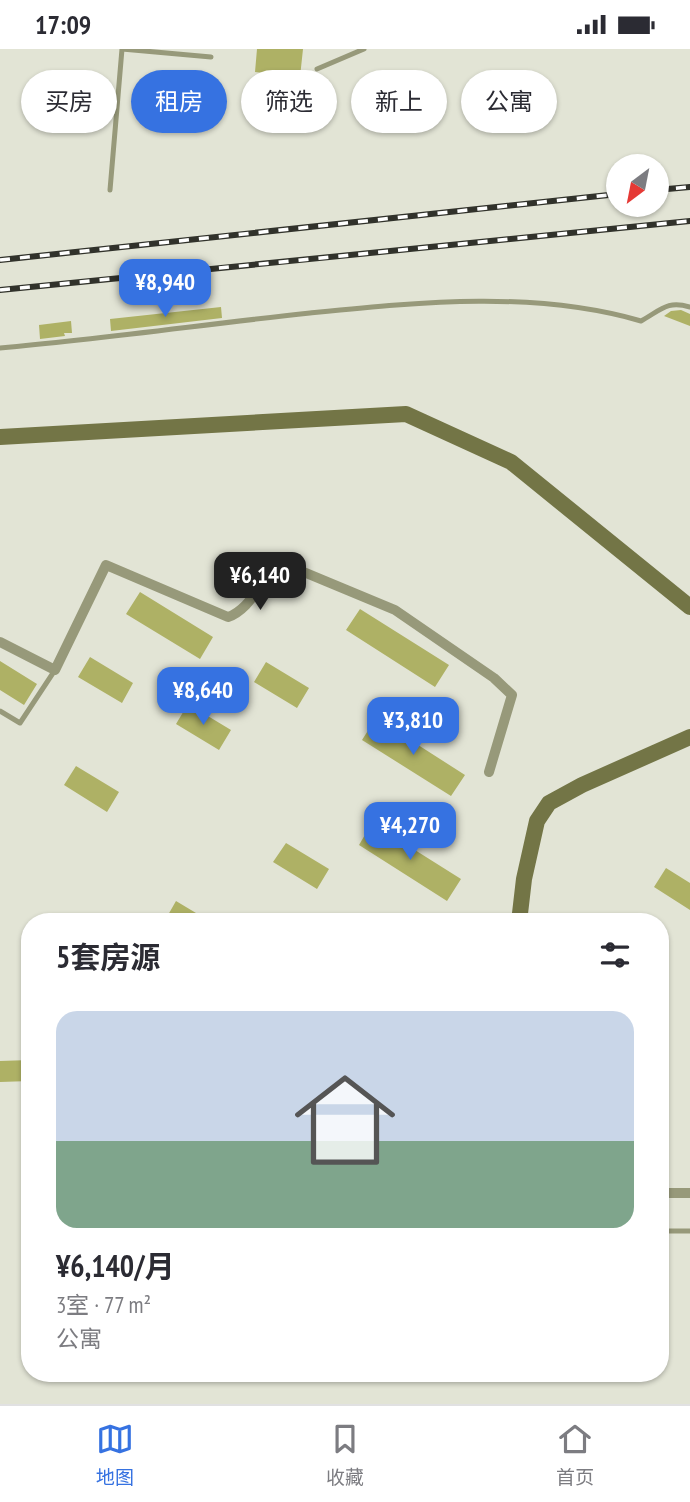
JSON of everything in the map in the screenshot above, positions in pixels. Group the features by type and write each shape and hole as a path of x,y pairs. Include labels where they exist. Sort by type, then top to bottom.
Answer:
{"street":[{"path":"0,437 406,414 511,462 690,607"},
{"path":"0,642 55,670 106,565 228,617 238,614 271,572 282,563 394,610 494,678 512,695 489,772"},
{"path":"520,913 524,879 537,821 549,803 582,785 690,737"},
{"path":"669,1193 690,1193"}],"lane":[{"path":"110,190 122,49 211,57"},
{"path":"317,69 364,49"},
{"path":"0,348 419,302 551,304 609,312 641,321 664,306 676,302 690,307"},
{"path":"0,711 20,723 55,670"},
{"path":"669,1231 690,1231"}],"building":[{"path":"257,49 303,49 301,70 255,70"},
{"path":"221,307 222,318 111,331 110,319"},
{"path":"681,310 690,314 690,326 664,316 671,311"},
{"path":"71,321 72,333 40,339 39,325"},
{"path":"140,592 213,637 200,659 126,614"},
{"path":"360,609 449,665 435,687 346,630"},
{"path":"90,657 133,683 122,703 78,677"},
{"path":"0,661 37,684 24,705 0,690"},
{"path":"266,662 309,688 297,708 254,682"},
{"path":"188,704 231,730 219,750 176,724"},
{"path":"376,718 465,775 451,796 362,740"},
{"path":"76,766 119,792 107,812 64,785"},
{"path":"372,823 461,879 447,901 359,845"},
{"path":"286,843 329,869 317,889 273,862"},
{"path":"666,868 690,883 690,910 654,887"},
{"path":"176,901 196,913 169,913"},
{"path":"21,1060 21,1081 0,1082 0,1061"}],"railway":[{"path":"669,189 690,187"},
{"path":"0,260 606,195"},
{"path":"0,290 690,221"}]}
